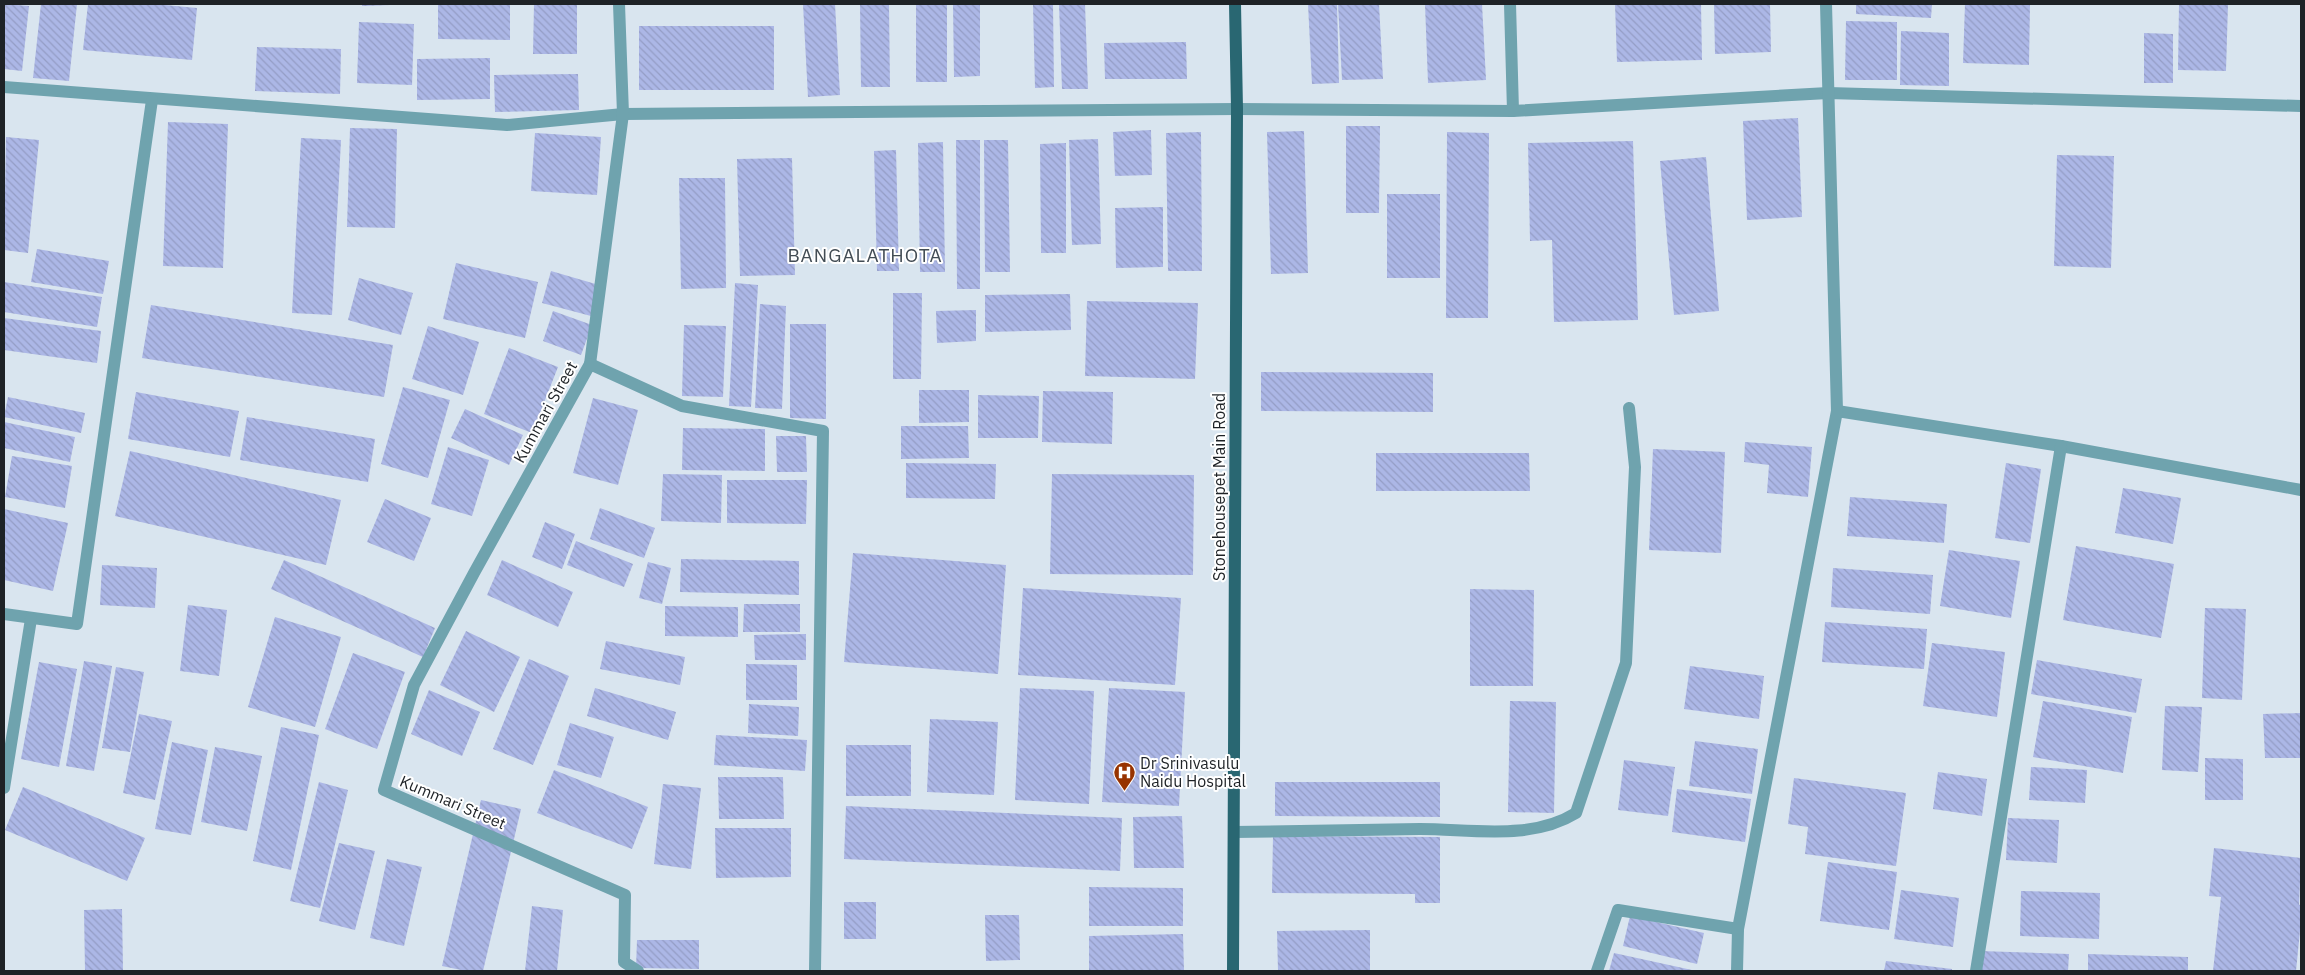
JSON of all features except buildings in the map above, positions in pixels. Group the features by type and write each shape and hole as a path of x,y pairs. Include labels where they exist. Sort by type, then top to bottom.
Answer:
{"main road":[{"name":"Stonehousepet Main Road","path":"1233,971 1237,109 1234,4"}],"street":[{"path":"590,364 624,114 620,4"},
{"path":"1510,4 1513,111"},
{"path":"1737,971 1738,929 1837,410 1826,4"},
{"path":"4,87 152,100 507,125 624,114 1237,109 1513,111 1828,93 2301,106"},
{"path":"4,614 77,624 152,100"},
{"name":"Kummari Street","path":"638,971 624,962 626,895 384,790 414,685 590,364 682,406 823,431 815,971"},
{"path":"1234,832 1453,829 1520,831 1560,823 1576,813 1626,663 1635,467 1629,408"},
{"path":"1837,410 2061,446 2301,490"},
{"path":"1976,971 2061,446"},
{"path":"4,788 31,619"},
{"path":"1597,971 1618,910 1738,929"}],"place":[{"name":"Dr Srinivasulu Naidu Hospital","path":"1124,791"}],"district":[{"name":"BANGALATHOTA","path":"865,255"}]}
